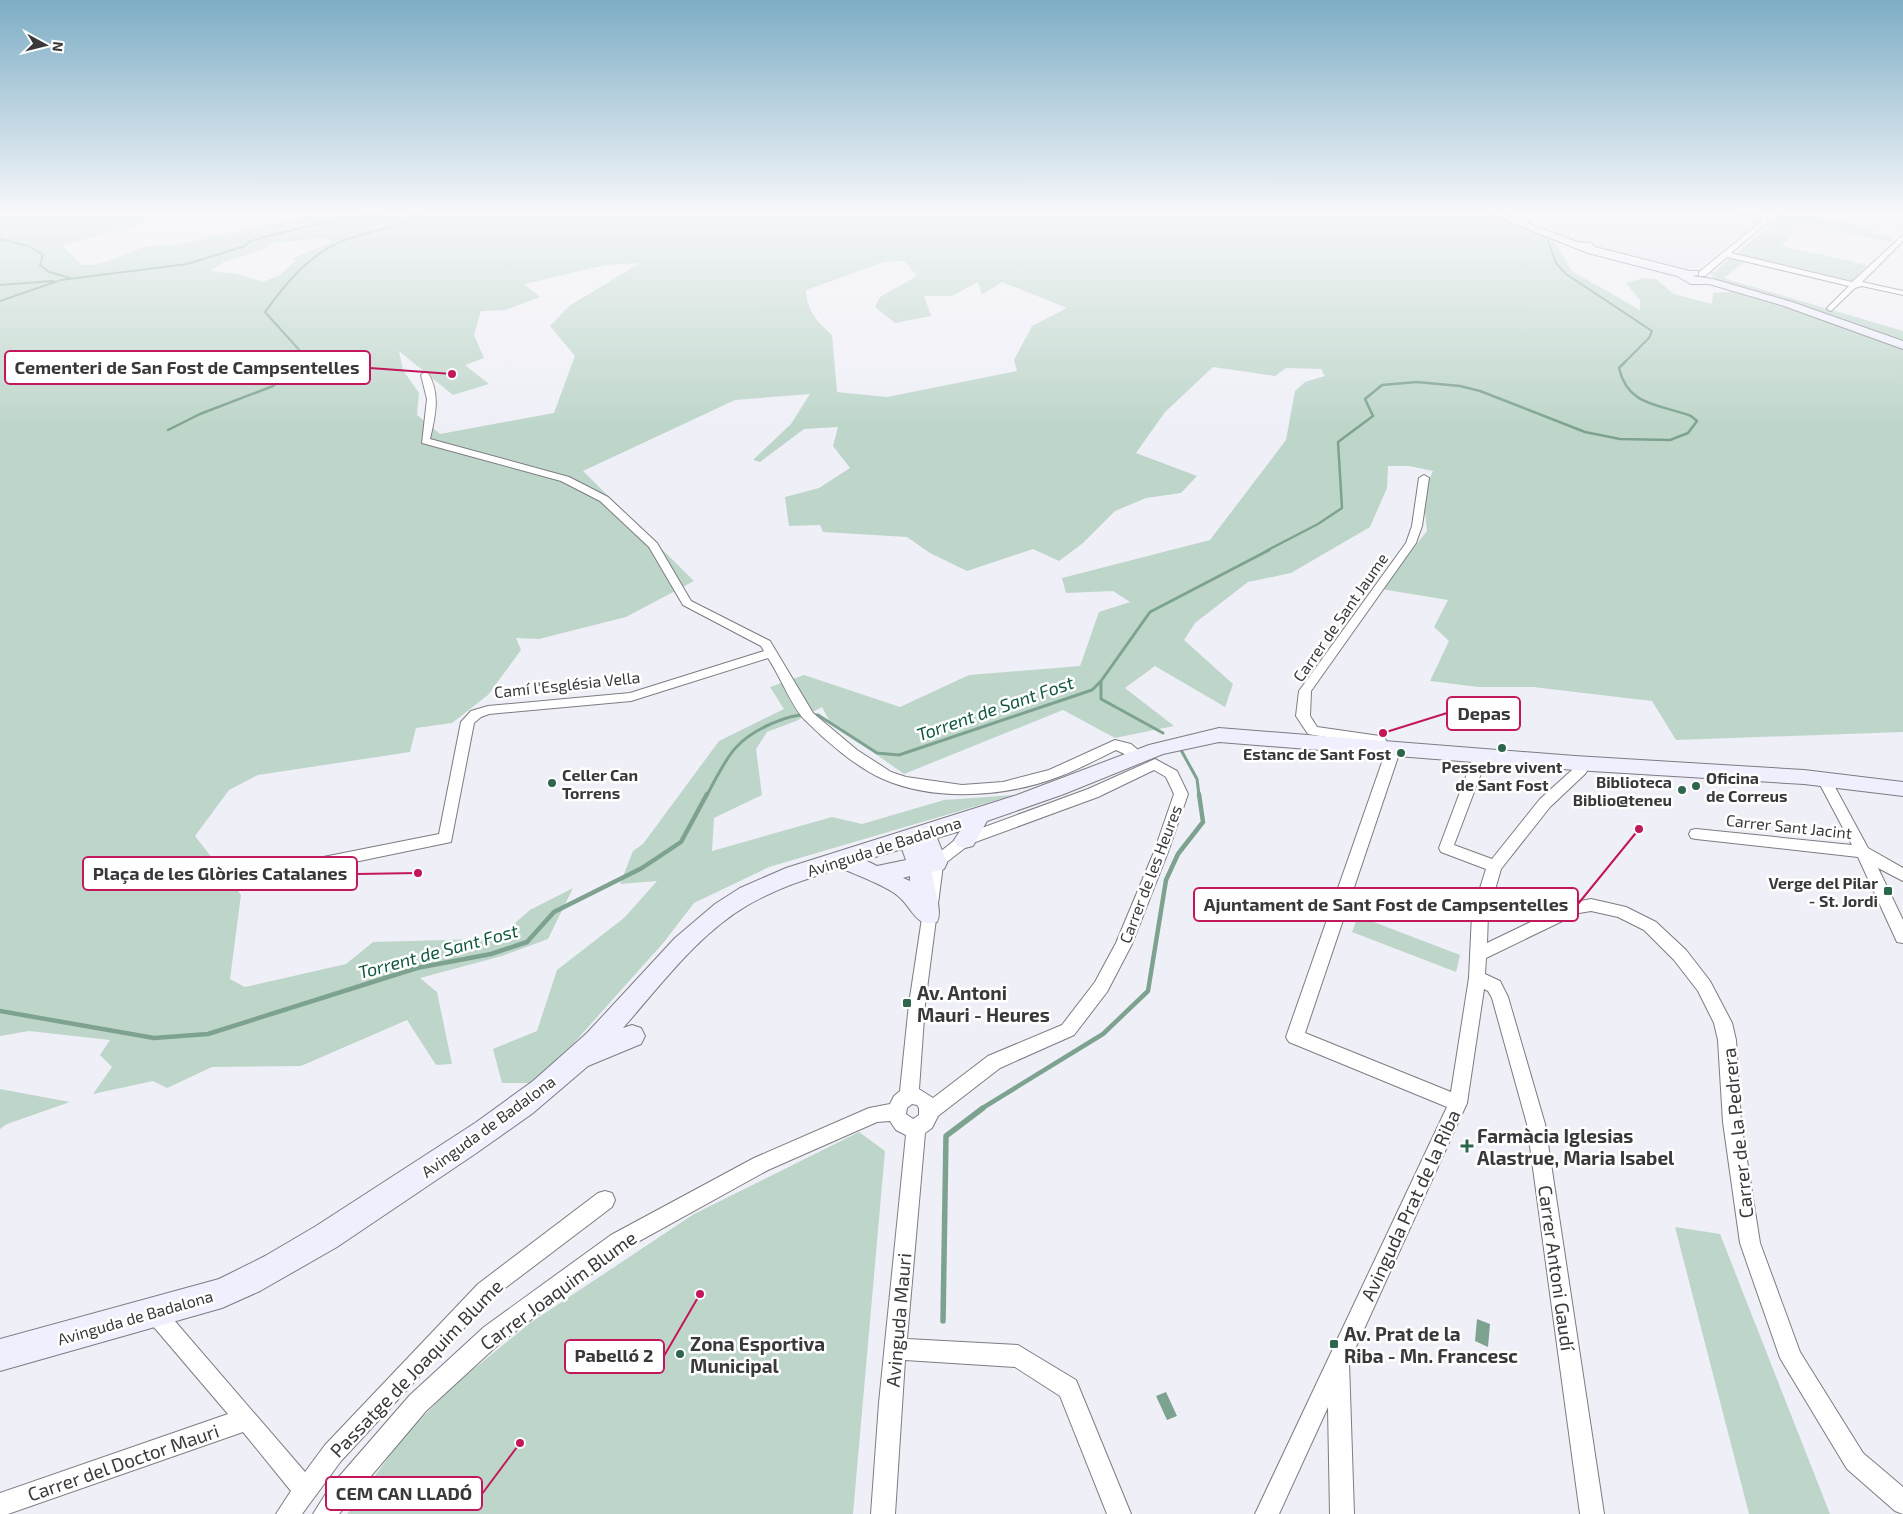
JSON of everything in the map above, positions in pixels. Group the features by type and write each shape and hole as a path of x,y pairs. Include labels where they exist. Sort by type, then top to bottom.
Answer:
{"street":[{"path":"1730,286 1809,310 1903,345"},
{"path":"1831,309 1854,286"},
{"path":"1857,286 1903,298"},
{"path":"1859,286 1903,293"},
{"path":"425,375 430,382 431,396 425,441 565,479 604,499 654,545 687,603 766,644 807,713 841,745 886,776 904,782 949,789 974,790 1031,781 1074,766 1116,746 1126,747 1137,755"},
{"name":"Carrer de Sant Jaume","path":"1388,748 1380,741 1313,731 1303,716 1305,691 1411,543 1416,526 1424,478"},
{"name":"Camí l'Església Vella","path":"258,876 446,838 468,722 476,714 488,710 631,697 771,653"},
{"name":"Avinguda de Badalona","path":"0,1355 222,1293 257,1278 295,1257 386,1199 533,1098 578,1058 675,953 723,910 758,889 794,874 1059,788 1137,755 1188,739 1219,735 1576,763 1824,779 1903,789"},
{"path":"1388,748 1294,1037 1458,1104"},
{"path":"1481,755 1446,848 1495,866"},
{"name":"Avinguda Prat de la Riba","path":"1268,1514 1338,1358 1458,1104 1477,978 1480,952 1480,914 1483,898 1495,866 1545,803 1580,771 1576,763"},
{"name":"Carrer de les Heures","path":"923,1119 994,1062 1068,1030 1101,987 1124,944 1161,852 1180,794 1172,774 1155,764 1093,793 965,840 928,865"},
{"path":"1824,779 1863,852 1903,937"},
{"path":"965,840 981,814"},
{"name":"Carrer Sant Jacint","path":"1696,834 1863,852 1903,875"},
{"path":"902,1104 923,1099 923,1119 902,1124 902,1104 929,916 923,893 928,865 916,835"},
{"path":"842,859 906,889 929,916"},
{"path":"877,874 928,865"},
{"name":"Carrer de la Pedrera","path":"1480,952 1521,936 1576,907 1591,905 1620,910 1635,917 1664,938 1704,986 1723,1023 1727,1040 1732,1122 1750,1243 1791,1358 1854,1461 1903,1503"},
{"name":"Carrer Antoni Gaudí","path":"1477,978 1494,986 1500,997 1536,1124 1592,1514"},
{"path":"578,1058 632,1036"},
{"name":"Carrer Joaquim Blume","path":"325,1514 338,1495 418,1403 492,1335 618,1242 762,1164 902,1104"},
{"name":"Avinguda Mauri","path":"883,1514 890,1403 923,1119"},
{"name":"Passatge de Joaquim Blume","path":"288,1514 333,1453 485,1290 605,1200"},
{"name":"Carrer del Doctor Mauri","path":"154,1312 247,1419 306,1491"},
{"path":"896,1349 1018,1356 1068,1388 1119,1514"},
{"path":"1338,1358 1342,1514"},
{"name":"Carrer del Doctor Mauri","path":"0,1505 247,1419"}],"shaded area":[{"path":"0,286 526,286 540,297 505,310 481,311 474,335 484,358 465,365 489,384 453,395 399,351 403,370 419,393 417,415 440,434 554,413 575,356 550,326 569,306 603,286 818,286 806,290 808,304 814,315 832,335 837,392 887,397 1017,371 1014,360 1032,326 1067,308 1011,286 1598,286 1640,310 1640,300 1628,286 1664,286 1674,294 1712,304 1713,293 1741,291 1797,308 1903,347 1903,732 1676,740 1652,701 1533,687 1478,687 1430,681 1449,641 1434,627 1448,600 1381,589 1427,531 1423,493 1433,471 1409,466 1388,466 1387,488 1370,527 1291,573 1248,582 1195,623 1184,640 1233,684 1225,707 1155,666 1125,688 1174,726 1115,738 1063,710 904,774 830,722 822,707 796,721 767,732 756,749 762,795 714,818 712,851 832,817 862,824 944,800 1014,795 769,867 694,903 664,942 573,1044 531,1083 502,1083 493,1049 537,1031 557,970 624,918 657,881 620,884 633,851 643,844 719,741 784,709 770,687 804,675 900,707 969,675 1080,666 1099,612 1130,602 1113,591 1066,593 1062,578 1210,540 1286,440 1295,391 1305,382 1325,376 1321,369 1286,368 1275,376 1213,367 1165,412 1136,453 1197,476 1181,493 1146,498 1115,511 1083,543 1059,561 1033,549 967,571 930,553 907,537 823,532 820,525 789,526 785,497 819,488 850,468 833,446 838,427 804,429 760,462 753,460 791,424 810,394 735,400 583,471 694,581 626,617 539,639 516,638 521,650 488,695 452,723 416,728 410,752 258,775 229,790 195,836 241,895 230,979 245,987 346,964 373,942 481,939 506,931 530,910 573,888 548,939 502,956 420,978 437,992 452,1064 436,1065 407,1020 301,1066 212,1067 167,1088 153,1081 93,1094 112,1067 100,1055 110,1040 29,1031 0,1036"},
{"path":"900,286 971,286 952,296 924,296 931,316 895,323 875,307 880,297"},
{"path":"979,286 996,286 982,295"},
{"path":"1730,286 1749,286 1903,331 1903,343"},
{"path":"1358,916 1460,955 1456,972 1352,932"},
{"path":"0,1089 70,1102 7,1124 0,1129"},
{"name":"Zona Esportiva Municipal","path":"859,1132 885,1151 853,1514 347,1514 404,1436 454,1385 530,1323 694,1214"},
{"path":"1675,1227 1720,1234 1830,1514 1749,1514"},
{"path":"1477,1319 1490,1324 1488,1347 1475,1341"},
{"path":"1166,1392 1177,1416 1167,1420 1156,1396"}],"waterway":[{"path":"0,301 45,286"},
{"path":"285,286 265,312 302,353 296,362"},
{"name":"Torrent de Sant Fost","path":"1266,551 1318,524 1342,508 1338,442 1373,416 1365,399 1382,385 1417,382 1460,386 1480,391 1585,432 1620,439 1670,440 1688,433 1697,421 1691,416 1647,402 1630,390 1623,381 1619,368 1649,338 1652,331 1584,286"},
{"path":"168,430 200,414 273,386 290,371 297,361"},
{"name":"Torrent de Sant Fost","path":"1101,681 1150,612 1269,550"},
{"name":"Torrent de Sant Fost","path":"810,715 818,715 877,753 899,755 1092,690 1101,681"},
{"path":"1101,681 1101,699 1163,733"},
{"name":"Torrent de Sant Fost","path":"707,795 726,760 740,743 759,729 791,716 803,715"},
{"path":"1181,750 1197,779 1199,795"},
{"name":"Torrent de Sant Fost","path":"0,1011 154,1038 208,1034 417,968 491,954 527,942 554,912 642,868 681,842 707,794"},
{"path":"981,1109 1103,1034 1148,991 1166,880 1178,854 1203,822 1199,794"},
{"path":"943,1321 946,1136 983,1108"}],"place":[{"name":"Cementeri de San Fost de Campsentelles","path":"452,374"},
{"name":"Depas","path":"1383,733"},
{"name":"Pessebre vivent de Sant Fost","path":"1502,748"},
{"name":"Estanc de Sant Fost","path":"1401,753"},
{"name":"Celler Can Torrens","path":"552,783"},
{"name":"Oficina de Correus","path":"1696,786"},
{"name":"Biblioteca Biblio@teneu","path":"1682,790"},
{"name":"Ajuntament de Sant Fost de Campsentelles","path":"1639,829"},
{"name":"Plaça de les Glòries Catalanes","path":"418,873"},
{"name":"Verge del Pilar - St. Jordi","path":"1888,891"},
{"name":"Av. Antoni Mauri - Heures","path":"907,1003"},
{"name":"Farmàcia Iglesias Alastrue, Maria Isabel","path":"1467,1146"},
{"name":"Pabelló 2","path":"700,1294"},
{"name":"Av. Prat de la Riba - Mn. Francesc","path":"1334,1344"},
{"name":"Zona Esportiva Municipal","path":"680,1354"},
{"name":"CEM CAN LLADÓ","path":"520,1443"}]}
